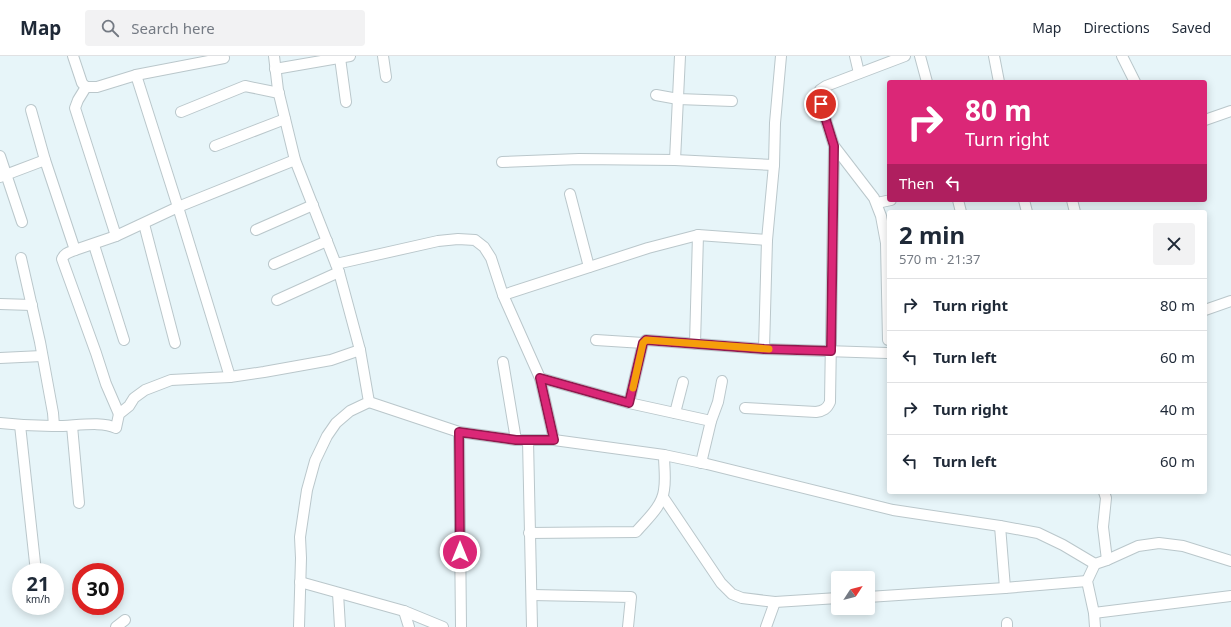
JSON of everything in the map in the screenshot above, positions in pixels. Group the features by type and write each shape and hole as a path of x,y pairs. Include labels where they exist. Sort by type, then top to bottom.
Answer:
{"street":[{"path":"73,56 82,83 86,87 97,87 136,75 224,58"},
{"path":"274,56 278,93 295,160 338,268 360,350 369,402"},
{"path":"383,56 386,77"},
{"path":"675,160 680,56"},
{"path":"764,349 767,240 774,165 775,123 781,56"},
{"path":"855,56 860,73"},
{"path":"745,408 816,412 822,411 828,407 830,402 834,146 818,95 820,90 826,86 905,56"},
{"path":"920,56 926,80"},
{"path":"994,56 999,80"},
{"path":"1122,56 1134,80"},
{"path":"275,69 345,57 346,102"},
{"path":"136,75 230,377"},
{"path":"181,112 245,86 278,93"},
{"path":"86,87 75,108 116,236"},
{"path":"656,95 678,99 732,101"},
{"path":"31,110 45,160 75,250"},
{"path":"1207,119 1231,111"},
{"path":"215,146 285,119"},
{"path":"834,146 874,198 881,216 887,244"},
{"path":"0,156 3,176 22,222"},
{"path":"502,162 579,159 675,160 774,165"},
{"path":"3,176 45,160"},
{"path":"0,424 72,426 100,424 110,425 116,428 119,414 106,384 62,259 63,256 75,250 94,245 116,236 178,208 295,160"},
{"path":"570,194 589,267"},
{"path":"876,203 887,201"},
{"path":"256,230 313,205"},
{"path":"144,224 175,343"},
{"path":"503,295 648,248 698,235 767,240"},
{"path":"695,344 698,235"},
{"path":"277,300 338,268 438,241 458,238 475,240 484,246 492,258 503,295 540,378 554,440"},
{"path":"274,264 328,240"},
{"path":"94,245 124,340"},
{"path":"21,258 42,356 53,413 54,426"},
{"path":"1207,309 1231,301"},
{"path":"0,304 32,306"},
{"path":"596,340 643,343 646,340 764,349 831,351 887,358"},
{"path":"629,403 643,343"},
{"path":"119,414 129,406 134,398 145,390 171,380 230,377 264,372 331,360 360,350"},
{"path":"0,358 42,356"},
{"path":"503,362 516,440"},
{"path":"540,378 629,403 711,421"},
{"path":"701,463 711,421 718,402 722,381"},
{"path":"675,413 683,382"},
{"path":"299,627 300,537 307,490 315,462 327,436 336,423 350,411 369,402 459,432 516,440 554,440 664,455 893,510 1038,533 1064,545 1095,564"},
{"path":"20,425 35,563"},
{"path":"72,426 79,503"},
{"path":"459,432 461,627"},
{"path":"528,440 532,627"},
{"path":"529,533 636,532 656,509 663,497 664,455"},
{"path":"1105,494 1106,498 1104,527 1107,560"},
{"path":"663,497 721,583 732,594 742,598 775,602 831,598"},
{"path":"1000,526 1005,588"},
{"path":"1095,627 1094,613 1087,581 1095,564 1138,546 1159,543 1183,546 1231,562"},
{"path":"875,596 1005,588 1087,581"},
{"path":"300,582 404,612 443,627"},
{"path":"338,593 340,627"},
{"path":"532,595 631,597 628,627"},
{"path":"1094,613 1231,596"},
{"path":"766,627 775,602"},
{"path":"404,612 409,627"},
{"path":"116,627 125,620"}],"slow traffic":[{"path":"633,388 643,343 646,340 769,349"}],"route":[{"path":"460,552 459,432 516,440 554,440 540,378 629,403 643,343 646,340 764,349 831,351 834,146 821,104"}]}
